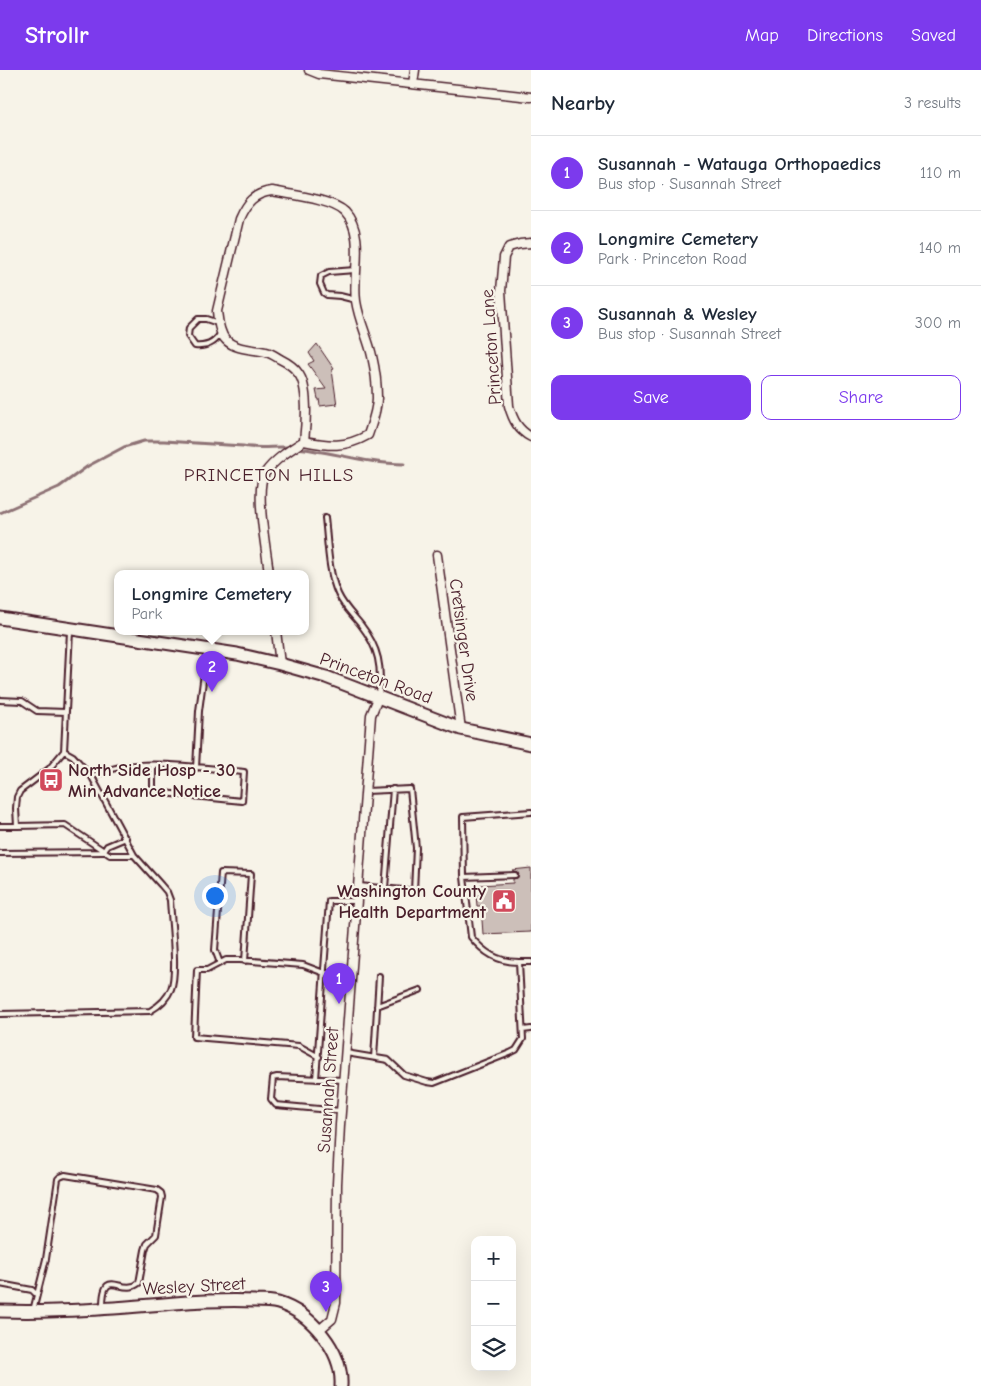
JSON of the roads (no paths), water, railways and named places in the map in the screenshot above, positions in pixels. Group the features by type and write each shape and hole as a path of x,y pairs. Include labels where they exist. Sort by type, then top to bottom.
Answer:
{"street":[{"path":"309,70 320,74 531,97"},
{"path":"413,84 415,70"},
{"path":"269,570 260,496 264,474 279,458 304,441 338,446 355,442 368,435 374,418 377,400 372,356 362,328 356,300 355,270 357,245 355,232 346,213 335,204 272,191 262,192 245,205 239,219 217,311 218,323 225,339 233,344 247,349 269,352 299,373 304,387 306,429 304,441"},
{"name":"Princeton Lane","path":"531,244 520,244 509,248 504,257 501,291 509,406 512,418 518,428 531,437"},
{"name":"Cretsinger Drive","path":"437,555 461,729"},
{"name":"Princeton Road","path":"0,618 207,650 280,664 326,677 461,729 531,744"},
{"path":"276,635 280,664"},
{"name":"Susannah Street","path":"318,1331 332,1319 336,1303 337,1184 344,1080 371,715 378,696"},
{"name":"Wesley Street","path":"0,1311 103,1308 236,1300 276,1302 300,1314 326,1339 338,1363 342,1386"}],"lane":[{"path":"355,270 324,273 320,280 324,293 327,295 356,300"},
{"path":"218,323 206,319 198,319 189,328 188,336 195,346 203,346 213,343 221,332"},
{"path":"325,518 334,583 348,610 361,625 376,649 381,676 378,696"},
{"path":"17,826 16,808 20,790 49,769 64,750 70,628"},
{"path":"196,768 207,650"},
{"path":"0,700 22,701 38,711 66,712"},
{"path":"0,1014 150,1011 159,1006 171,989 174,970 170,900 167,892 162,884 134,855 92,777 73,756 64,750"},
{"path":"92,777 117,769 146,764 244,772 242,801 153,792 153,766"},
{"path":"385,888 393,789"},
{"path":"359,886 414,891 416,848 410,789 366,791"},
{"path":"531,812 463,817 464,877 471,937 475,943 498,960 505,962 531,962"},
{"path":"0,826 66,825 92,842 103,852 110,855 134,855"},
{"path":"103,852 107,846 126,838"},
{"path":"0,853 103,852"},
{"path":"220,963 215,950 221,873 251,874 245,961"},
{"path":"464,877 515,875"},
{"path":"316,1079 329,901 358,902"},
{"path":"319,1057 299,1046 194,1037 197,970 207,970 226,960 303,965 324,974 352,976"},
{"path":"346,1053 388,1060 404,1075 434,1083 516,1050 524,1038 519,962"},
{"path":"374,1058 379,976"},
{"path":"377,1006 420,990"},
{"path":"523,1030 531,1029"},
{"path":"342,1111 276,1105 271,1100 273,1078 344,1080"},
{"path":"33,1311 43,1273 58,1180 60,1176 64,1175 157,1190 161,1193 156,1234 147,1244 139,1282 136,1285 129,1286 112,1284 107,1286 103,1294 103,1308"},
{"path":"0,1284 32,1290 36,1294"}],"waterway":[{"path":"0,513 59,487 88,466 124,447 144,441 256,448 290,447 377,462 404,464"}],"place":[{"name":"Longmire Cemetery","path":"212,692"},
{"name":"North Side Hosp - 30 Min Advance Notice","path":"51,780"},
{"name":"Washington County Health Department","path":"504,901"},
{"name":"Susannah - Watauga Orthopaedics","path":"339,1004"},
{"name":"Susannah & Wesley","path":"326,1312"}],"district":[{"name":"PRINCETON HILLS","path":"269,474"}]}
